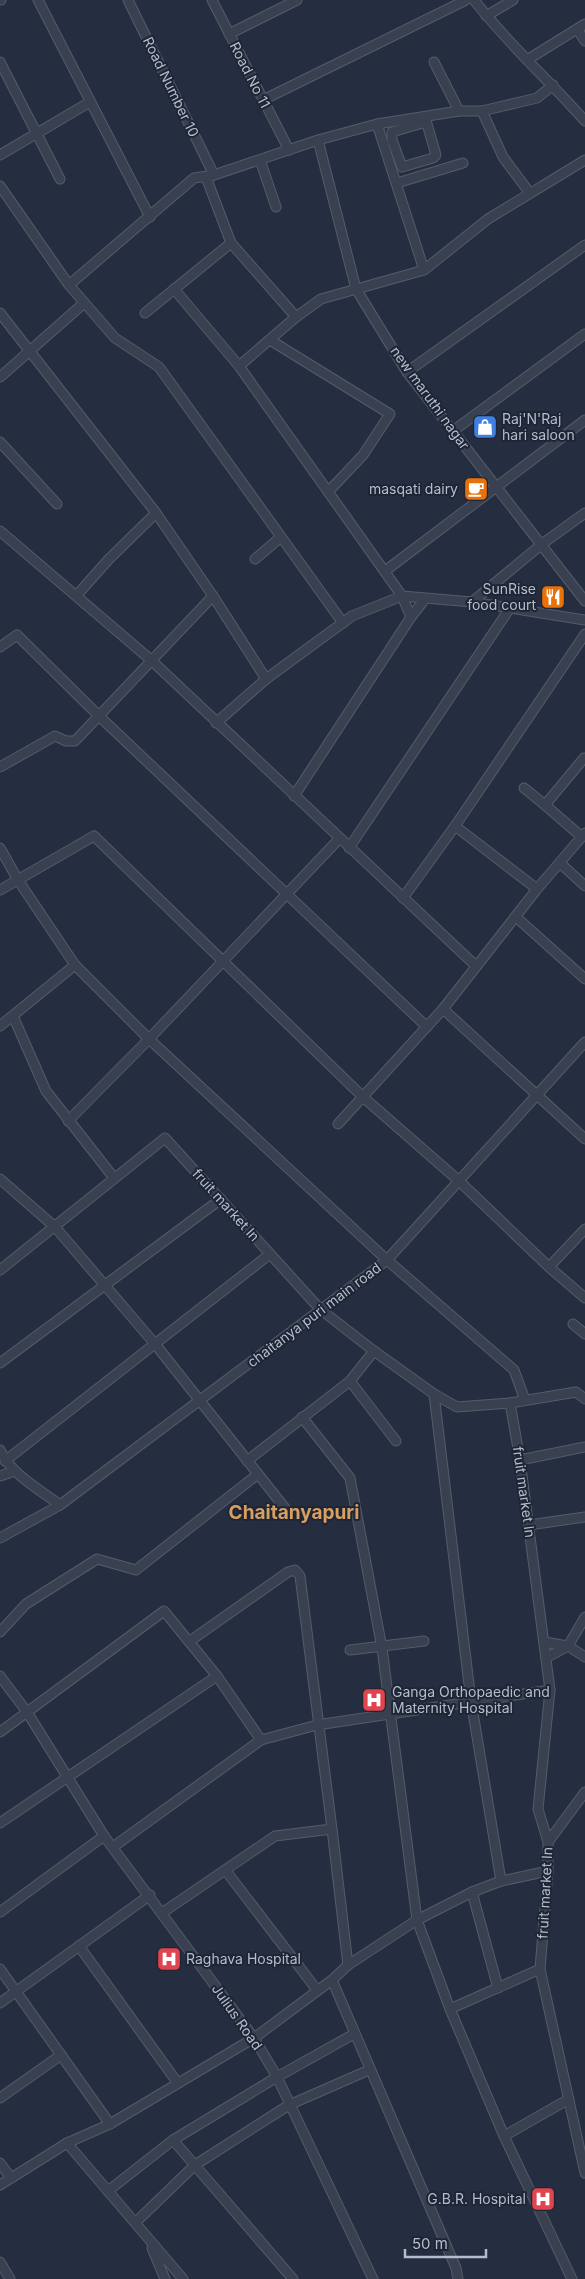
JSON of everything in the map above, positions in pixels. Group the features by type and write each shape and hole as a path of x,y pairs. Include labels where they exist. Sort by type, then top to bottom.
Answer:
{"street":[{"path":"38,0 150,217"},
{"name":"Road Number 10","path":"128,0 210,176 231,243"},
{"name":"Road No 11","path":"212,0 289,150"},
{"path":"229,34 297,0"},
{"path":"263,100 466,0"},
{"path":"474,0 486,16 527,60 554,85 585,121"},
{"path":"486,16 513,0"},
{"path":"527,60 585,24"},
{"path":"576,30 585,41"},
{"path":"0,62 60,179"},
{"path":"434,62 459,111"},
{"path":"424,270 397,183 388,142 393,131 426,119 459,111 482,111 537,98 554,85"},
{"path":"0,156 36,132 90,102"},
{"path":"482,111 503,157 529,192"},
{"path":"69,285 194,178 210,176 318,140 377,124 426,119"},
{"path":"377,124 402,167 433,158 436,155 426,119"},
{"name":"new maruthi nagar","path":"318,140 356,289 407,372 585,600"},
{"path":"260,160 276,207"},
{"path":"239,366 296,317 321,299 424,270 488,219 529,192 585,160"},
{"path":"397,183 463,163"},
{"path":"0,186 69,285 84,303 115,338 159,366 343,623"},
{"path":"145,313 231,243 296,317"},
{"path":"407,372 585,245"},
{"path":"174,289 239,366 402,596 411,617"},
{"path":"0,377 28,350 84,303"},
{"path":"0,314 156,513 213,596 266,679"},
{"path":"453,431 585,334"},
{"path":"270,340 390,414 363,455 329,491"},
{"path":"384,571 585,420"},
{"path":"0,442 57,504"},
{"path":"78,596 109,558 156,513"},
{"path":"472,602 542,544 585,513"},
{"path":"0,531 151,660 476,966"},
{"path":"255,559 281,537"},
{"path":"0,767 55,736 66,741 75,741 213,596"},
{"path":"216,723 266,679 352,616 402,596 472,602 585,620"},
{"path":"294,796 411,617 425,599"},
{"path":"349,848 510,608"},
{"path":"403,898 456,826 585,634"},
{"path":"0,647 17,635 285,894 428,1027"},
{"path":"545,805 584,758"},
{"path":"338,1124 428,1027 537,889 583,835 524,788"},
{"path":"456,826 537,889"},
{"path":"0,890 94,836 363,1097 458,1180 549,1267 585,1298"},
{"path":"68,1121 149,1040 339,838"},
{"path":"0,848 18,880 74,965 149,1040 387,1260 514,1370 525,1400"},
{"path":"560,863 585,886"},
{"path":"516,917 585,979"},
{"path":"0,1026 74,965"},
{"path":"443,1009 585,1140"},
{"path":"12,1016 46,1091 114,1178"},
{"name":"chaitanya puri main road","path":"0,1538 60,1505 387,1260 585,1042"},
{"name":"fruit market ln","path":"0,1270 165,1138 320,1309 434,1394 457,1407 510,1403 576,1392 585,1399"},
{"path":"0,1179 56,1227 106,1284 285,1508"},
{"path":"0,1363 221,1199"},
{"path":"549,1267 585,1229"},
{"path":"5,1461 270,1254"},
{"path":"573,1324 585,1334"},
{"path":"248,1461 350,1381 374,1351"},
{"path":"350,1381 396,1441"},
{"path":"434,1394 471,1701 501,1881"},
{"name":"fruit market ln","path":"510,1403 520,1460 550,1690 538,1810 548,1842 548,1871 540,1969 585,2173"},
{"path":"302,1417 350,1478 382,1648 417,1920 450,2009 504,2136 572,2279"},
{"path":"520,1460 585,1447"},
{"path":"0,1450 5,1461 15,1471 60,1505"},
{"path":"0,1476 15,1471"},
{"path":"0,1632 26,1604 97,1559 136,1570 258,1474"},
{"path":"529,1525 585,1517"},
{"path":"190,1641 288,1572 295,1570 300,1576 348,1966"},
{"path":"0,1732 164,1611 217,1676 261,1740"},
{"path":"546,1658 568,1646 585,1617"},
{"path":"350,1650 382,1648 424,1641"},
{"path":"544,1642 568,1646 585,1657"},
{"name":"Julius Road","path":"0,1676 26,1712 104,1836 150,1895 254,2038 277,2077 373,2279"},
{"path":"0,1823 217,1676"},
{"path":"113,1847 261,1740 317,1724 550,1690"},
{"path":"548,1842 585,1792"},
{"path":"162,1913 275,1836 332,1829"},
{"path":"0,1912 104,1836"},
{"path":"226,1871 317,1990"},
{"path":"0,2186 67,2143 110,2124 254,2038 348,1966 417,1920 472,1892 501,1881 548,1871"},
{"path":"472,1892 498,1988"},
{"path":"0,2003 150,1895"},
{"path":"79,1946 178,2082"},
{"path":"0,1969 110,2124"},
{"path":"450,2009 540,1969"},
{"path":"332,1980 456,2268 458,2279"},
{"path":"108,2191 173,2140 277,2077 354,2034"},
{"path":"0,2098 61,2056"},
{"path":"136,2222 195,2165 289,2105 370,2070"},
{"path":"504,2136 569,2099"},
{"path":"173,2140 293,2279"},
{"path":"67,2143 183,2279"},
{"path":"0,2163 11,2178"},
{"path":"149,2241 165,2279"},
{"path":"0,2262 10,2279"}],"place":[{"name":"Raj'N'Raj hari saloon","path":"485,427"},
{"name":"masqati dairy","path":"476,489"},
{"name":"SunRise food court","path":"553,597"},
{"name":"Ganga Orthopaedic and Maternity Hospital","path":"374,1700"},
{"name":"Raghava Hospital","path":"169,1959"},
{"name":"G.B.R. Hospital","path":"543,2199"}],"district":[{"name":"Chaitanyapuri","path":"294,1512"}]}
